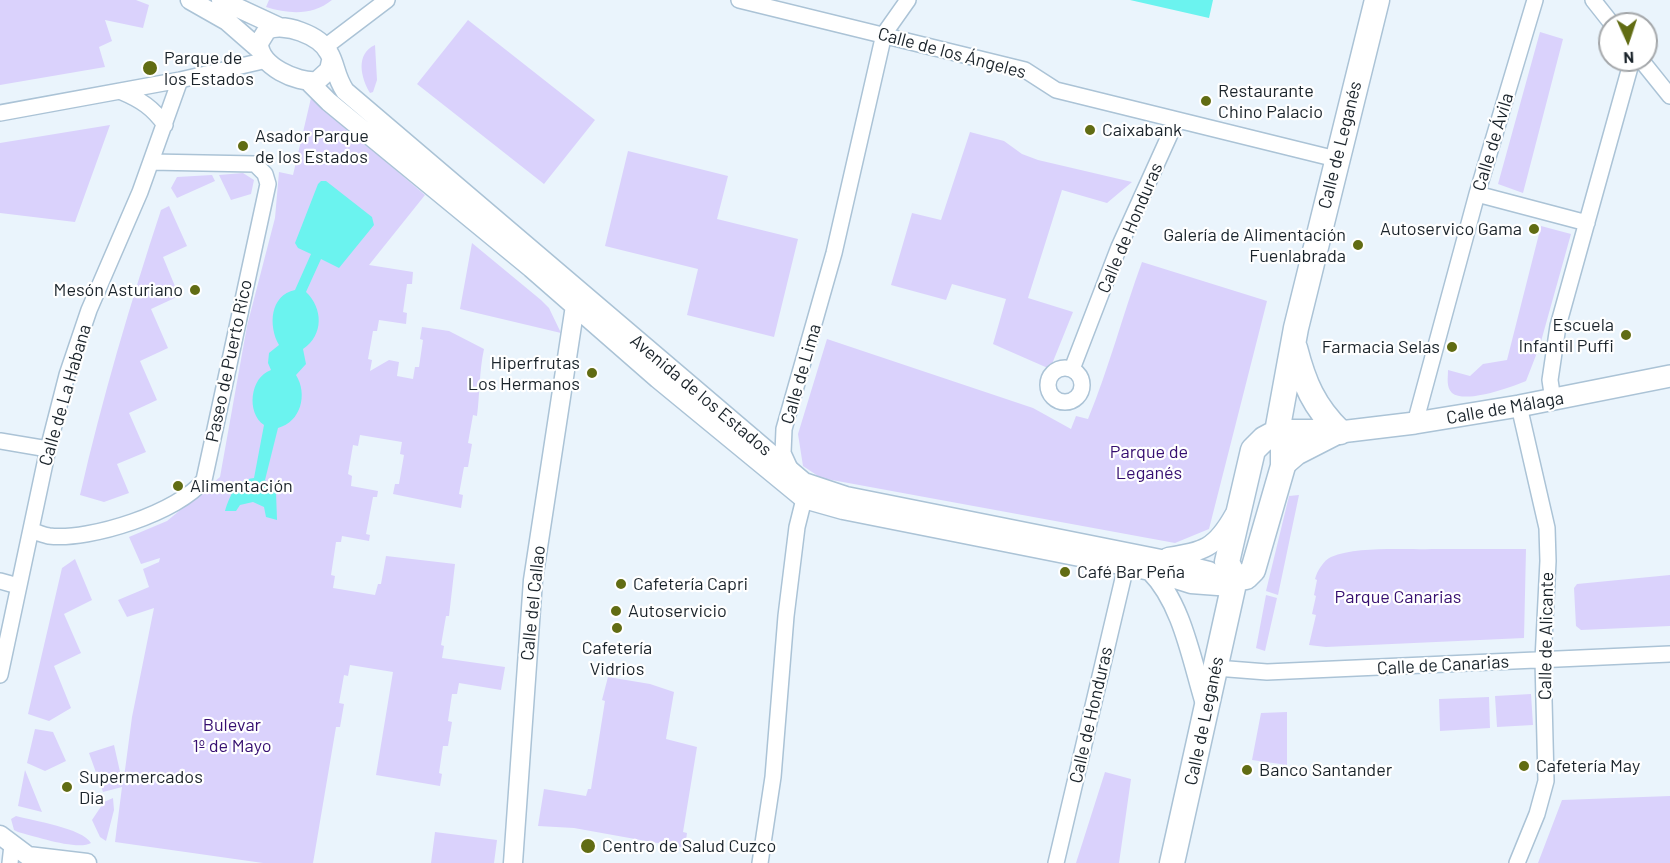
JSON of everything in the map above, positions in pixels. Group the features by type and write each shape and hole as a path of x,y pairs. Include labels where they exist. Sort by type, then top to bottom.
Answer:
{"main road":[{"name":"Calle de Leganés","path":"1234,583 1246,577 1253,570 1283,466 1283,448 1277,432 1293,340 1377,0"},
{"path":"1293,340 1306,389 1320,413 1340,432"},
{"name":"Calle de Málaga","path":"1340,432 1415,423 1519,406 1670,376"},
{"name":"Calle de Leganés","path":"1172,863 1234,583 1227,562 1240,503 1253,450 1264,439 1277,432"},
{"path":"1277,432 1340,432"},
{"path":"1283,466 1297,454 1340,432"}],"street":[{"path":"189,0 227,21 285,73 309,82 324,77 328,54 387,0"},
{"path":"221,0 279,27 308,36 328,54"},
{"name":"Calle de los Ángeles","path":"739,0 1025,70 1056,90 1336,159"},
{"name":"Calle de Lima","path":"804,499 783,453 784,429 831,264 884,34 908,0"},
{"name":"Calle de Ávila","path":"1415,423 1422,406 1477,194 1535,0"},
{"path":"1593,0 1602,12"},
{"path":"263,54 263,33 279,27"},
{"path":"0,113 180,80 263,54"},
{"name":"Avenida de los Estados","path":"328,54 335,76 345,91 795,475 814,487 1156,565 1209,571 1234,583"},
{"path":"1553,400 1550,380 1554,344 1629,72"},
{"path":"1665,76 1670,96"},
{"name":"Calle de La Habana","path":"0,675 48,449 67,375 89,310 151,162 180,80"},
{"name":"Avenida de los Estados","path":"309,82 329,102 531,268 576,309 804,499 843,510 1126,566 1156,565 1204,551 1224,532 1240,503"},
{"path":"122,92 148,106 165,125"},
{"name":"Calle de Honduras","path":"1072,369 1119,247 1176,121"},
{"name":"Paseo de Puerto Rico","path":"31,531 50,536 105,530 157,512 195,490 204,480 268,184 265,174 255,164 151,162"},
{"path":"1477,194 1587,223"},
{"name":"Calle del Callao","path":"513,863 534,580 576,309 577,288"},
{"path":"570,344 590,336 607,335"},
{"name":"Calle de Alicante","path":"1517,863 1537,813 1546,781 1543,660 1547,528 1519,406"},
{"path":"748,454 759,457 774,450 784,429"},
{"path":"0,441 48,449"},
{"path":"760,863 773,777 786,616 797,527 804,499"},
{"path":"1156,565 1160,582 1182,629 1207,708"},
{"name":"Calle de Honduras","path":"1056,863 1126,566"},
{"path":"0,581 18,586"},
{"name":"Calle de Canarias","path":"1216,668 1267,672 1670,654"},
{"path":"8,848 28,856 87,863"}],"green space":[{"name":"Parque de los Estados","path":"0,0 136,0 149,5 143,28 105,20 112,41 99,47 105,67 0,85"},
{"path":"269,0 332,0 316,9 292,12 266,7"},
{"path":"468,20 595,120 544,184 417,84"},
{"path":"1540,32 1563,39 1523,193 1498,184"},
{"path":"375,45 377,80 373,92 370,93 362,74 362,60 369,49"},
{"name":"Bulevar 1º de Mayo","path":"311,98 425,195 369,265 413,272 412,284 407,284 403,312 407,313 406,324 379,320 377,331 373,331 368,359 372,360 370,371 389,360 399,362 397,376 413,379 415,367 419,367 423,340 420,339 422,327 449,331 484,349 477,416 473,415 468,443 472,444 468,467 464,467 459,494 463,495 461,508 393,494 395,484 399,484 404,455 400,454 402,442 360,435 358,446 353,445 348,474 352,476 351,486 378,491 377,497 373,497 366,534 370,535 369,541 342,536 341,542 336,542 331,575 335,576 333,588 375,595 378,584 381,584 386,556 455,564 449,616 446,616 441,645 444,646 442,658 505,667 501,690 459,683 457,694 452,694 448,721 452,722 448,746 443,746 439,773 442,774 440,786 376,775 393,672 350,665 348,676 344,675 339,703 344,704 340,727 336,727 313,863 263,863 115,842 122,787 103,792 89,753 114,745 123,785 132,717 154,608 127,617 118,600 149,587 143,569 159,562 160,558 141,564 129,537 167,521 220,477 247,326 275,218 279,172 293,175"},
{"path":"110,125 75,222 0,213 0,143"},
{"path":"970,132 1004,141 1022,154 1038,160 1132,182 1107,203 1062,190 1028,298 1073,312 1050,369 993,344 1006,299 952,284 946,300 891,285 912,213 941,220"},
{"path":"628,151 728,176 717,219 798,239 774,337 687,315 698,269 605,246"},
{"path":"243,173 254,180 251,194 231,200 219,175"},
{"path":"212,175 215,181 177,198 171,188 177,177"},
{"path":"169,206 187,246 163,257 179,296 151,309 168,348 140,361 157,400 129,413 146,452 117,464 129,493 104,502 80,495 107,387 138,281 161,210"},
{"path":"1541,226 1571,234 1540,345 1526,381 1478,396 1467,397 1452,393 1448,385 1448,370 1470,376 1483,364 1507,360"},
{"path":"472,243 549,308 561,333 460,309"},
{"name":"Parque de Leganés","path":"1142,262 1267,301 1209,529 1175,543 821,478 803,466 798,434 827,339 1033,408 1071,429 1076,416 1088,419"},
{"path":"1299,495 1278,595 1266,591 1289,496"},
{"name":"Parque Canarias","path":"1381,549 1526,549 1524,638 1326,647 1309,645 1316,615 1312,614 1316,596 1314,595 1317,580 1315,579 1328,558 1354,551"},
{"path":"75,559 92,600 64,614 81,653 54,666 71,708 49,721 28,714 62,568"},
{"path":"1670,575 1670,626 1581,630 1576,626 1574,588 1577,584"},
{"path":"1266,595 1277,598 1265,651 1256,648"},
{"path":"608,677 650,684 674,692 666,739 697,747 683,832 687,833 685,848 574,828 538,826 544,789 586,796 588,789 591,789 605,701 602,700"},
{"path":"1531,694 1533,725 1497,727 1495,696"},
{"path":"1489,697 1490,728 1440,731 1439,699"},
{"path":"1287,712 1287,765 1252,760 1261,713"},
{"path":"35,729 53,732 66,761 45,771 27,763"},
{"path":"25,770 42,812 18,806"},
{"path":"1105,772 1131,779 1119,863 1076,863"},
{"path":"1670,796 1670,863 1538,863 1562,800"},
{"path":"113,798 114,810 106,841 100,837 92,820 104,802"},
{"path":"16,816 68,829 91,843 66,844 18,832 14,830 11,819"},
{"path":"435,832 497,840 494,863 431,863"}],"water":[{"path":"1130,0 1213,0 1209,18"},
{"path":"321,181 326,181 372,217 374,225 339,268 321,259 306,292 316,306 318,329 310,343 303,349 306,364 296,375 300,382 302,399 300,406 292,420 278,428 265,480 276,492 277,520 266,517 264,507 253,502 240,505 236,511 225,511 238,485 254,478 264,425 258,419 253,404 255,387 264,374 271,370 268,363 269,353 279,345 273,329 276,305 280,298 295,290 311,254 298,248 295,243"}],"place":[{"name":"Parque de los Estados","path":"150,68"},
{"name":"Restaurante Chino Palacio","path":"1206,101"},
{"name":"Caixabank","path":"1090,130"},
{"name":"Asador Parque de los Estados","path":"243,146"},
{"name":"Autoservico Gama","path":"1534,229"},
{"name":"Galería de Alimentación Fuenlabrada","path":"1358,245"},
{"name":"Mesón Asturiano","path":"195,290"},
{"name":"Escuela Infantil Puffi","path":"1626,335"},
{"name":"Farmacia Selas","path":"1452,347"},
{"name":"Hiperfrutas Los Hermanos","path":"592,373"},
{"name":"Alimentación","path":"178,486"},
{"name":"Café Bar Peña","path":"1065,572"},
{"name":"Cafetería Capri","path":"621,584"},
{"name":"Autoservicio","path":"616,611"},
{"name":"Cafetería Vidrios","path":"617,628"},
{"name":"Cafetería May","path":"1524,766"},
{"name":"Banco Santander","path":"1247,770"},
{"name":"Supermercados Dia","path":"67,787"},
{"name":"Centro de Salud Cuzco","path":"588,846"}]}
